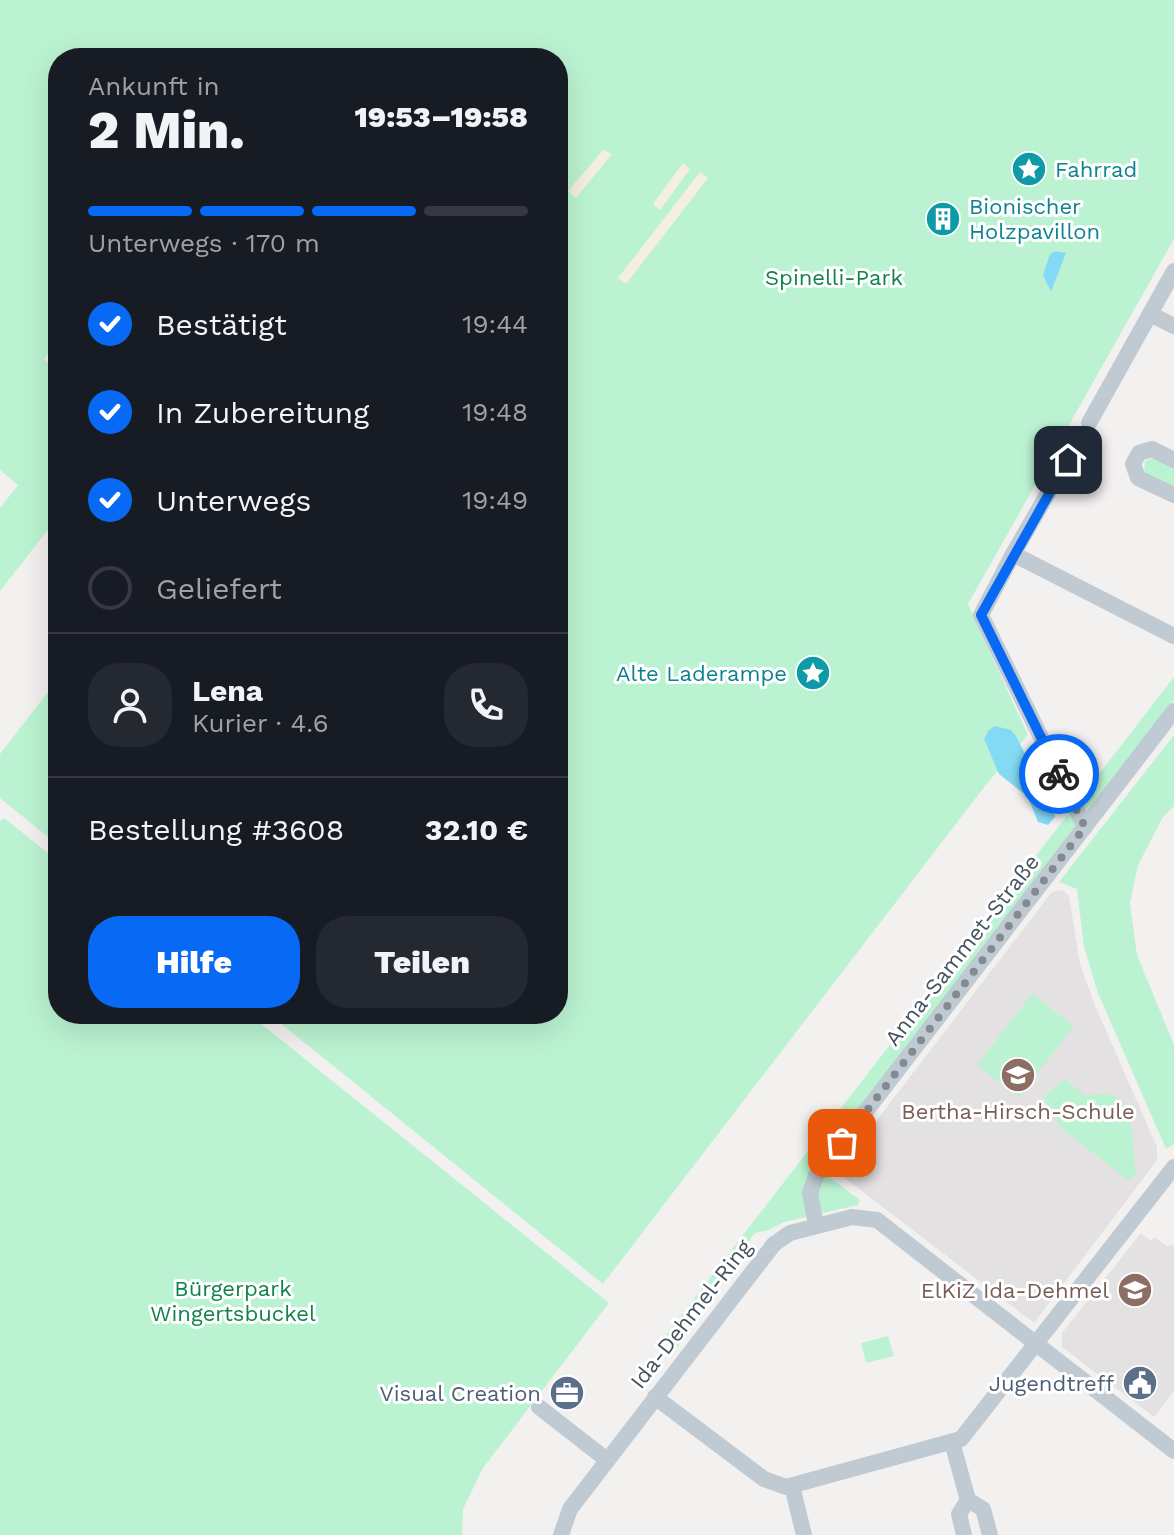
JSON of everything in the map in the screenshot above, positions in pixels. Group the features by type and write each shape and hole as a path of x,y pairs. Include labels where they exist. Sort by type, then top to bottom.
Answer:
{"street":[{"path":"1082,820 981,615 1174,271"},
{"path":"1150,314 1174,326"},
{"path":"1174,460 1152,449 1139,453 1133,464 1138,478 1174,495"},
{"path":"1013,554 1174,636"},
{"name":"Anna-Sammet-Straße","path":"816,1225 810,1193 816,1176 1082,820 1174,711"},
{"path":"655,1397 764,1479 786,1487 961,1439 1174,1167"},
{"name":"Ida-Dehmel-Ring","path":"561,1535 570,1509 774,1244 790,1233 852,1217 877,1220 1174,1451"},
{"path":"539,1407 607,1460"},
{"path":"952,1442 968,1500 983,1509 990,1535"},
{"path":"792,1486 804,1535"},
{"path":"964,1535 959,1514 968,1500"}],"shaded area":[{"name":"Bertha-Hirsch-Schule","path":"1058,890 1069,896 1080,964 1157,1147 1157,1160 1034,1323 837,1172 1051,893"},
{"name":"ElKiZ Ida-Dehmel","path":"1141,1233 1151,1241 1154,1237 1167,1246 1174,1245 1174,1391 1154,1417 1062,1347 1062,1333"}],"green space":[{"name":"Spinelli-Park","path":"0,0 1174,0 1174,239 968,604 1028,735 985,786 603,1284 281,1024 568,1024 568,48 48,48 48,354 44,359 48,362 48,530 0,591 0,508 18,485 0,470"},
{"path":"1156,457 1174,465 1174,490 1144,473 1145,461"},
{"path":"1174,677 1174,700 815,1167 860,1200 858,1205 784,1222 755,1233 701,1301 702,1315 677,1347 665,1336"},
{"path":"48,692 48,837 0,798 0,754"},
{"path":"1174,735 1174,806 1163,817 1138,865 1130,904 1137,955 1174,1045 1174,1144 1166,1149 1098,993 1084,947 1077,889 1059,882"},
{"name":"Bürgerpark Wingertsbuckel","path":"4,818 48,853 48,1024 261,1024 609,1303 483,1468 463,1509 462,1535 0,1535 0,821"},
{"path":"1032,994 1074,1026 1019,1097 977,1065"},
{"path":"1065,1079 1086,1096 1103,1094 1115,1097 1123,1105 1132,1130 1136,1173 1129,1181 1061,1128 1043,1097"},
{"path":"888,1336 894,1356 866,1363 861,1343"}],"sand":[{"path":"603,150 612,154 576,198 568,191"},
{"path":"683,163 690,169 660,210 653,204"},
{"path":"700,172 708,178 626,284 618,278"}],"water":[{"path":"1055,251 1066,253 1051,292 1043,275 1050,254"},
{"path":"995,726 1011,730 1016,736 1054,812 1055,817 1048,825 1038,822 1028,797 999,774 984,739"}],"way so far":[{"path":"842,1143 1085,827 1059,774"}],"place":[{"name":"Fahrrad","path":"1029,169"},
{"name":"Bionischer Holzpavillon","path":"943,219"},
{"name":"Alte Laderampe","path":"813,673"},
{"name":"Bertha-Hirsch-Schule","path":"1018,1075"},
{"name":"ElKiZ Ida-Dehmel","path":"1135,1290"},
{"name":"Jugendtreff","path":"1140,1383"},
{"name":"Visual Creation","path":"567,1393"}],"route":[{"path":"1059,774 981,611 1068,460"}]}
